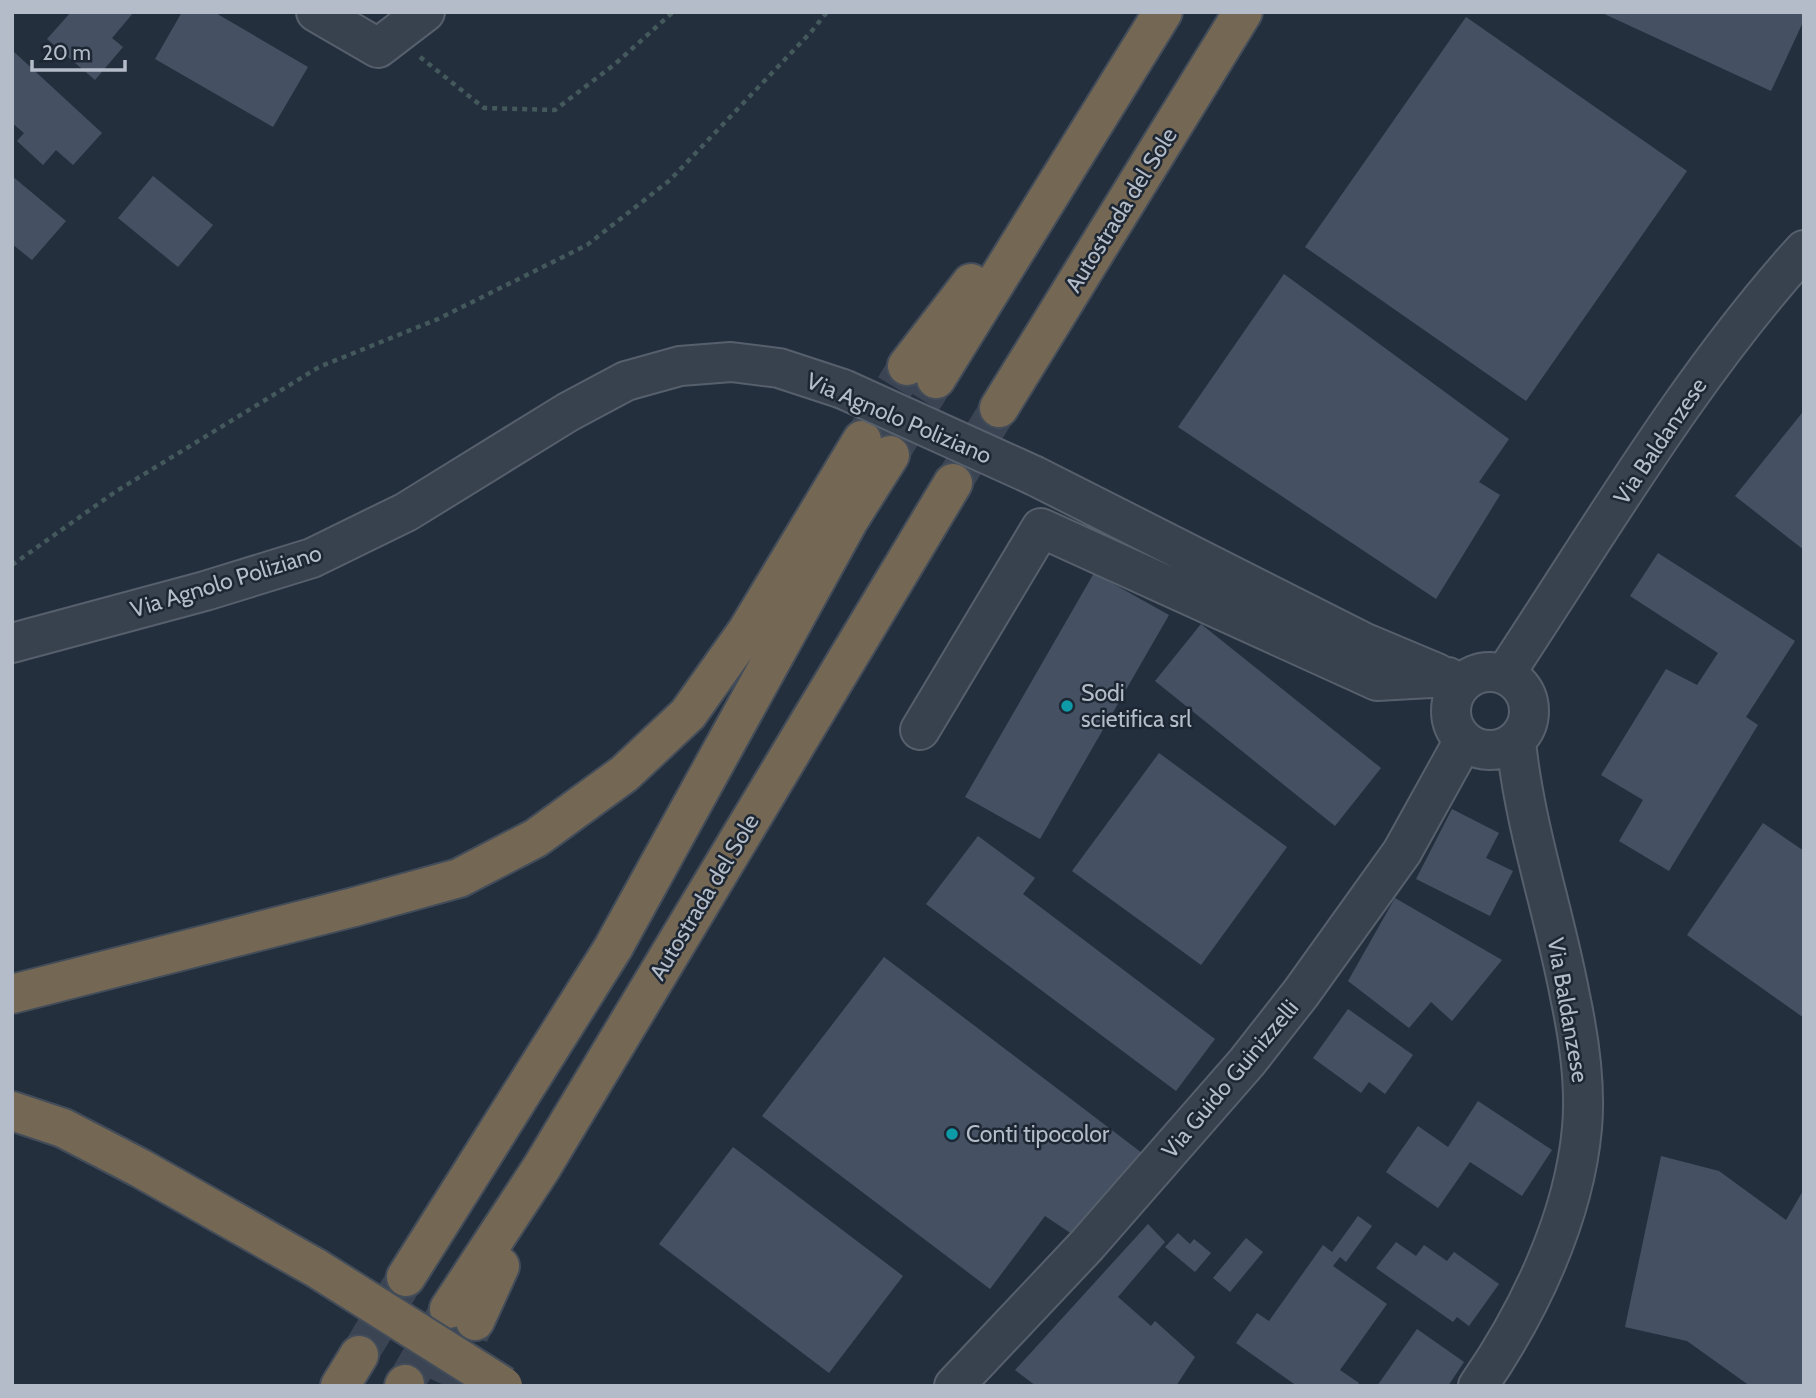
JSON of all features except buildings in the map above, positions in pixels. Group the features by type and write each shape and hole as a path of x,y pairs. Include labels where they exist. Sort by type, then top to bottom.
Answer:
{"highway":[{"path":"922,372 1090,130 1163,12"},
{"name":"Autostrada del Sole","path":"999,408 1243,12"},
{"path":"12,994 459,878 536,838 624,774 688,715 876,447 849,520 613,948 406,1277"},
{"name":"Autostrada del Sole","path":"462,1315 542,1167 953,483"},
{"path":"12,1111 74,1133 140,1168 316,1268 503,1386"}],"street":[{"path":"316,12 386,42 425,12"},
{"name":"Via Baldanzese","path":"1505,674 1663,434 1766,292 1804,250"},
{"name":"Via Agnolo Poliziano","path":"12,643 205,591 312,558 406,512 568,412 626,381 680,366 731,362 779,368 843,389 1035,477 1363,642 1454,680"},
{"path":"920,730 1041,528 1377,681 1454,680 1485,672 1505,674 1523,689 1530,706 1527,728 1516,742 1493,751 1471,746 1464,740 1455,729 1451,718 1454,680"},
{"name":"Via Guido Guinizzelli","path":"954,1386 1087,1245 1247,1062 1301,993 1402,852 1464,740"},
{"name":"Via Baldanzese","path":"1478,1386 1512,1335 1548,1256 1564,1211 1582,1129 1579,1044 1570,993 1530,832 1516,742"}],"path":[{"path":"386,42 484,108 555,110 615,64 673,12"},
{"path":"12,565 115,492 319,367 438,319 587,245 670,180 827,12"}],"tunnel":[{"path":"865,436 907,366"},
{"path":"893,449 936,379"},
{"path":"953,483 999,408"},
{"path":"359,1355 406,1277"},
{"path":"405,1384 448,1311"},
{"path":"446,1386 473,1327"}],"place":[{"name":"Sodi scietifica srl","path":"1067,706"},
{"name":"Conti tipocolor","path":"952,1134"}]}
